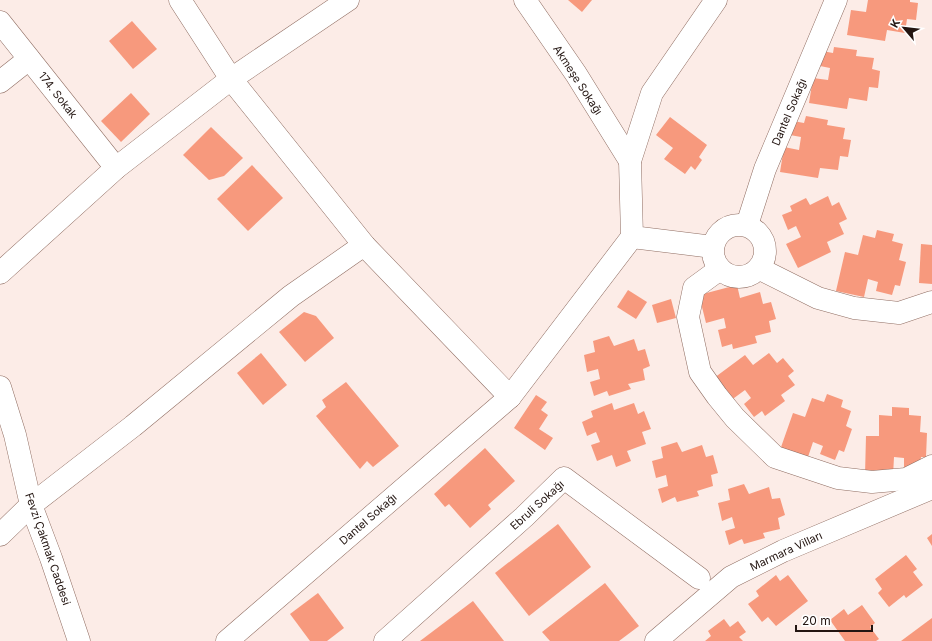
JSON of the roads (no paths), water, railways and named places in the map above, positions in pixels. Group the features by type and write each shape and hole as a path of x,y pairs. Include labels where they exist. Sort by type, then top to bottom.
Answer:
{"street":[{"path":"180,0 231,79 364,245 510,397"},
{"path":"0,273 116,168 231,79 348,0"},
{"name":"Akmeşe Sokağı","path":"525,0 576,74 630,161"},
{"path":"713,247 632,237 630,161 652,93 716,0"},
{"name":"Dantel Sokağı","path":"747,225 765,169 836,0"},
{"name":"174. Sokak","path":"0,22 116,168"},
{"path":"0,82 29,59"},
{"path":"739,224 747,225 762,236 766,250 765,259 760,269 749,276 737,278 728,275 720,269 715,261 713,247 716,238 722,231 730,226 739,224"},
{"name":"Dantel Sokağı","path":"227,641 510,397 632,237"},
{"path":"0,535 31,505 133,426 291,296 364,245"},
{"path":"720,269 694,288 688,317 700,372 735,418 775,457 838,478 872,482 906,479 932,466"},
{"path":"760,269 818,298 854,308 899,313 932,302"},
{"name":"Fevzi Çakmak Caddesi","path":"0,387 15,435 31,505 51,558 78,641"},
{"name":"Ebruli Sokağı","path":"385,641 518,522 564,478 699,578"},
{"name":"Marmara Vilları","path":"656,641 731,577 783,551 932,488"}]}
